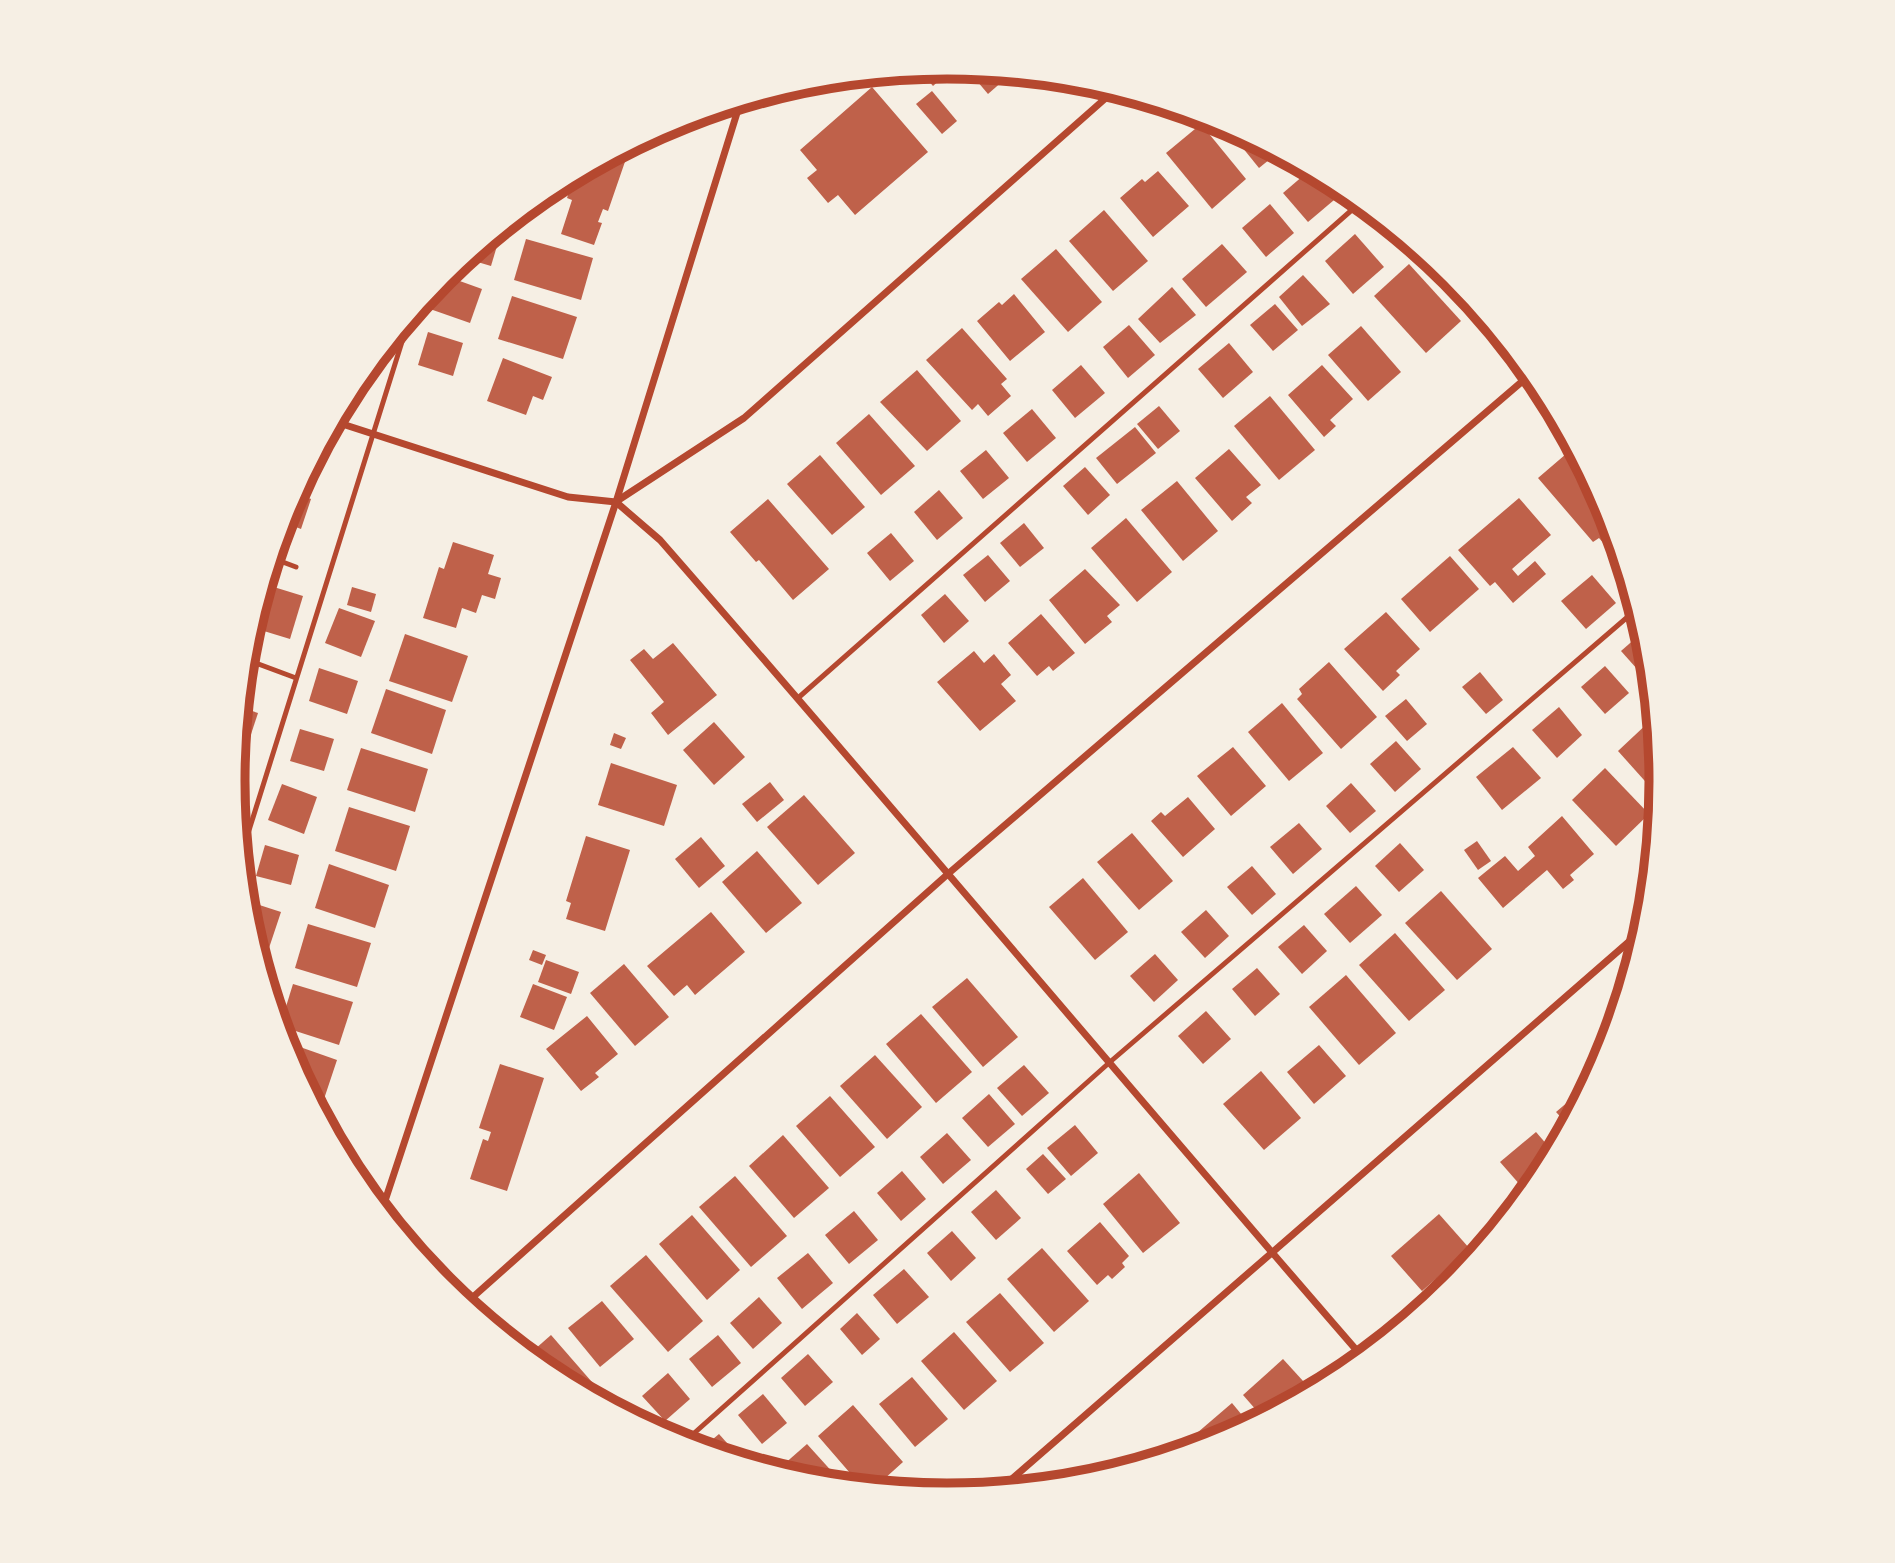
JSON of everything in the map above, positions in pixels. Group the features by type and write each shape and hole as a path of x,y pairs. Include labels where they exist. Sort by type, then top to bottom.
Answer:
{"street":[{"path":"616,502 744,418 1107,97"},
{"path":"385,1202 616,502 737,111"},
{"path":"472,1298 949,873 1524,380"},
{"path":"343,424 568,498 616,502 660,540 949,873 1357,1352"},
{"path":"1009,1481 1632,939"}],"lane":[{"path":"798,698 1354,208"},
{"path":"247,836 403,338"},
{"path":"280,561 296,567"},
{"path":"691,1436 1110,1062 1630,615"},
{"path":"255,663 296,678"}],"building":[{"path":"927,79 941,79 933,86"},
{"path":"976,80 1003,81 988,94"},
{"path":"872,87 928,152 855,215 838,195 828,203 807,178 817,170 800,150"},
{"path":"932,91 957,121 942,134 916,104"},
{"path":"1199,126 1204,127 1246,179 1212,209 1166,153"},
{"path":"1238,142 1271,158 1259,168"},
{"path":"627,156 608,211 603,209 598,222 602,223 594,245 561,234 572,200 567,198 570,189"},
{"path":"1158,171 1189,206 1153,237 1120,198 1142,179 1145,182"},
{"path":"1303,176 1338,197 1308,222 1283,193"},
{"path":"1270,204 1294,233 1266,257 1242,228"},
{"path":"1104,210 1148,261 1113,291 1069,241"},
{"path":"1355,234 1384,267 1353,294 1325,261"},
{"path":"526,239 593,258 581,300 514,280"},
{"path":"498,241 491,266 475,261"},
{"path":"1222,244 1247,272 1206,307 1182,279"},
{"path":"1056,249 1102,302 1068,332 1021,279"},
{"path":"1409,264 1461,321 1426,353 1374,296"},
{"path":"1303,275 1330,304 1302,326 1279,297"},
{"path":"456,280 482,289 470,323 430,309"},
{"path":"1172,287 1196,315 1160,343 1138,319"},
{"path":"1014,294 1045,332 1010,361 977,321 999,302 1002,305"},
{"path":"512,296 577,317 563,359 498,339"},
{"path":"1275,304 1298,330 1273,351 1250,325"},
{"path":"1129,325 1155,355 1128,378 1103,347"},
{"path":"1361,326 1401,372 1368,401 1328,355"},
{"path":"962,328 1007,379 1001,384 1011,396 988,416 978,404 972,410 926,360"},
{"path":"428,332 463,343 453,376 418,365"},
{"path":"1229,343 1253,372 1223,398 1198,369"},
{"path":"503,358 552,377 543,400 533,396 526,415 487,401"},
{"path":"1081,365 1105,393 1075,418 1052,390"},
{"path":"1322,365 1353,399 1330,420 1336,426 1324,437 1288,395"},
{"path":"917,370 961,421 927,451 880,402"},
{"path":"1270,396 1315,450 1279,480 1234,426"},
{"path":"1159,406 1180,431 1158,449 1137,424"},
{"path":"1032,409 1056,438 1027,462 1003,433"},
{"path":"869,414 915,466 881,495 836,443"},
{"path":"1135,427 1156,453 1117,484 1096,458"},
{"path":"1229,449 1261,485 1246,497 1252,503 1232,521 1195,478"},
{"path":"986,450 1009,478 983,499 960,471"},
{"path":"1568,452 1597,513 1612,553 1599,538 1593,542 1538,478"},
{"path":"820,455 865,507 832,535 787,484"},
{"path":"1085,467 1110,495 1088,515 1063,486"},
{"path":"1177,481 1218,531 1183,561 1141,510"},
{"path":"939,490 963,518 937,540 914,512"},
{"path":"305,497 311,499 301,529 293,526"},
{"path":"1519,498 1551,535 1512,569 1518,576 1535,561 1546,574 1513,603 1495,582 1490,586 1458,550"},
{"path":"768,499 829,569 793,600 759,560 756,562 730,532"},
{"path":"1126,518 1172,572 1137,602 1091,548"},
{"path":"1024,523 1044,548 1020,567 1000,543"},
{"path":"891,533 914,561 890,581 867,553"},
{"path":"453,542 494,555 488,574 501,578 495,599 482,595 476,613 462,608 456,628 423,618 439,567 444,569"},
{"path":"988,555 1010,581 985,602 963,575"},
{"path":"1450,556 1479,589 1430,632 1401,599"},
{"path":"1085,569 1120,605 1107,616 1112,622 1085,644 1049,600"},
{"path":"1592,575 1616,603 1586,629 1561,601"},
{"path":"273,587 303,596 290,639 261,630"},
{"path":"352,587 376,594 371,612 347,605"},
{"path":"945,594 969,621 944,643 921,615"},
{"path":"339,608 375,621 361,657 325,643"},
{"path":"1386,612 1420,649 1396,671 1400,675 1383,691 1344,649"},
{"path":"1041,614 1075,653 1053,671 1049,666 1037,676 1008,643"},
{"path":"405,634 468,656 452,702 389,681"},
{"path":"1636,638 1642,674 1621,651"},
{"path":"673,643 717,695 668,735 651,713 664,702 630,660 644,649 653,659"},
{"path":"974,651 984,663 994,654 1011,675 1001,684 1016,701 980,731 937,682"},
{"path":"1329,662 1377,717 1341,749 1297,699 1302,694 1299,689"},
{"path":"1605,666 1629,693 1605,714 1581,687"},
{"path":"319,668 358,681 347,714 309,701"},
{"path":"1480,672 1503,700 1486,714 1462,687"},
{"path":"386,689 446,710 432,754 371,733"},
{"path":"1406,699 1427,724 1407,741 1385,716"},
{"path":"1282,703 1323,753 1289,781 1248,732"},
{"path":"1559,707 1582,735 1557,758 1532,730"},
{"path":"249,710 258,713 246,751"},
{"path":"714,722 745,757 714,785 683,750"},
{"path":"1648,723 1650,787 1618,751"},
{"path":"300,729 334,739 324,771 290,761"},
{"path":"614,733 626,738 621,749 610,745"},
{"path":"1396,741 1421,769 1395,792 1370,764"},
{"path":"1233,747 1266,786 1231,816 1197,776"},
{"path":"1513,747 1541,778 1502,810 1476,777"},
{"path":"361,748 428,769 415,812 347,790"},
{"path":"611,763 677,785 664,826 598,805"},
{"path":"1605,768 1649,814 1616,846 1572,800"},
{"path":"770,782 784,800 757,822 742,804"},
{"path":"1351,783 1376,811 1350,833 1326,806"},
{"path":"282,784 317,797 304,834 268,820"},
{"path":"804,795 855,853 818,885 767,827"},
{"path":"1188,797 1215,829 1183,857 1151,821 1161,812 1165,816"},
{"path":"349,807 410,826 396,871 335,851"},
{"path":"1562,816 1594,854 1570,875 1574,880 1563,889 1547,870 1503,908 1478,878 1505,856 1518,871 1535,856 1528,847"},
{"path":"1299,823 1322,849 1293,874 1270,847"},
{"path":"1132,833 1173,881 1139,910 1097,862"},
{"path":"586,836 630,850 605,931 566,919 571,903 566,901"},
{"path":"701,837 725,866 699,888 675,859"},
{"path":"1477,841 1491,861 1478,870 1464,850"},
{"path":"1400,843 1424,870 1399,892 1375,866"},
{"path":"265,845 299,855 291,885 256,876"},
{"path":"757,851 802,903 766,933 722,882"},
{"path":"329,864 389,885 375,928 315,908"},
{"path":"1252,866 1276,894 1252,915 1227,887"},
{"path":"1083,878 1128,932 1095,960 1049,907"},
{"path":"1356,886 1382,915 1350,943 1324,914"},
{"path":"1441,891 1492,949 1457,980 1405,923"},
{"path":"256,904 281,912 268,951 266,950"},
{"path":"1206,910 1229,936 1205,958 1181,932"},
{"path":"711,912 745,952 695,995 687,985 674,996 647,966"},
{"path":"308,924 371,943 357,987 295,968"},
{"path":"1304,925 1327,951 1302,974 1278,947"},
{"path":"1395,933 1445,990 1409,1021 1359,965"},
{"path":"533,950 546,955 542,965 529,960"},
{"path":"1155,954 1178,980 1154,1002 1130,976"},
{"path":"546,960 579,972 571,994 538,982"},
{"path":"624,964 669,1017 635,1046 590,993"},
{"path":"1257,968 1280,994 1255,1016 1232,989"},
{"path":"1346,975 1396,1033 1359,1065 1309,1007"},
{"path":"967,978 1018,1037 983,1067 932,1007"},
{"path":"293,984 353,1002 339,1045 290,1029 284,1013"},
{"path":"533,984 567,997 554,1030 520,1017"},
{"path":"1206,1011 1231,1039 1203,1064 1178,1036"},
{"path":"921,1014 972,1072 936,1103 886,1044"},
{"path":"587,1016 618,1054 595,1073 599,1077 581,1091 546,1049"},
{"path":"1319,1045 1346,1076 1314,1104 1287,1072"},
{"path":"296,1046 337,1060 323,1103"},
{"path":"875,1055 922,1107 887,1139 840,1086"},
{"path":"500,1064 544,1078 507,1191 470,1179 483,1139 488,1141 491,1132 479,1128"},
{"path":"1024,1065 1049,1093 1022,1116 997,1088"},
{"path":"1261,1071 1301,1118 1264,1150 1223,1104"},
{"path":"989,1094 1015,1124 988,1147 962,1118"},
{"path":"1577,1094 1563,1120 1556,1112"},
{"path":"830,1096 875,1147 840,1177 796,1126"},
{"path":"1075,1125 1098,1153 1071,1176 1047,1148"},
{"path":"1536,1132 1548,1146 1521,1186 1500,1162"},
{"path":"947,1133 971,1160 943,1184 920,1157"},
{"path":"783,1135 829,1188 794,1218 749,1166"},
{"path":"1043,1154 1066,1179 1048,1194 1026,1169"},
{"path":"902,1171 926,1199 901,1221 877,1193"},
{"path":"1139,1173 1180,1223 1143,1253 1103,1204"},
{"path":"735,1176 787,1236 751,1267 699,1207"},
{"path":"996,1190 1021,1218 996,1240 971,1212"},
{"path":"854,1211 878,1240 849,1264 825,1235"},
{"path":"1439,1214 1470,1249 1422,1291 1391,1256"},
{"path":"692,1215 740,1270 707,1300 659,1244"},
{"path":"1100,1222 1129,1256 1122,1263 1125,1267 1112,1279 1108,1275 1097,1285 1067,1251"},
{"path":"952,1231 976,1258 951,1281 927,1253"},
{"path":"1042,1248 1089,1301 1054,1332 1007,1279"},
{"path":"808,1253 833,1283 802,1309 777,1278"},
{"path":"646,1255 703,1321 668,1352 610,1286"},
{"path":"904,1269 929,1297 897,1324 873,1295"},
{"path":"1000,1293 1044,1343 1010,1372 966,1322"},
{"path":"759,1297 782,1323 753,1349 730,1323"},
{"path":"602,1301 634,1339 600,1367 568,1328"},
{"path":"857,1313 880,1339 862,1355 840,1329"},
{"path":"954,1332 997,1381 964,1410 921,1361"},
{"path":"551,1335 598,1389 557,1366 534,1350"},
{"path":"718,1335 741,1363 712,1387 689,1359"},
{"path":"808,1354 833,1382 805,1406 781,1378"},
{"path":"1283,1359 1307,1385 1258,1412 1243,1395"},
{"path":"668,1373 690,1399 665,1421 642,1396"},
{"path":"912,1377 948,1419 915,1447 879,1404"},
{"path":"763,1394 787,1423 762,1444 738,1415"},
{"path":"1232,1403 1244,1418 1200,1437 1197,1433"},
{"path":"853,1405 903,1462 884,1481 854,1478 818,1436"},
{"path":"719,1434 734,1450 722,1447 709,1442"},
{"path":"807,1444 835,1475 810,1471 784,1464"}]}
